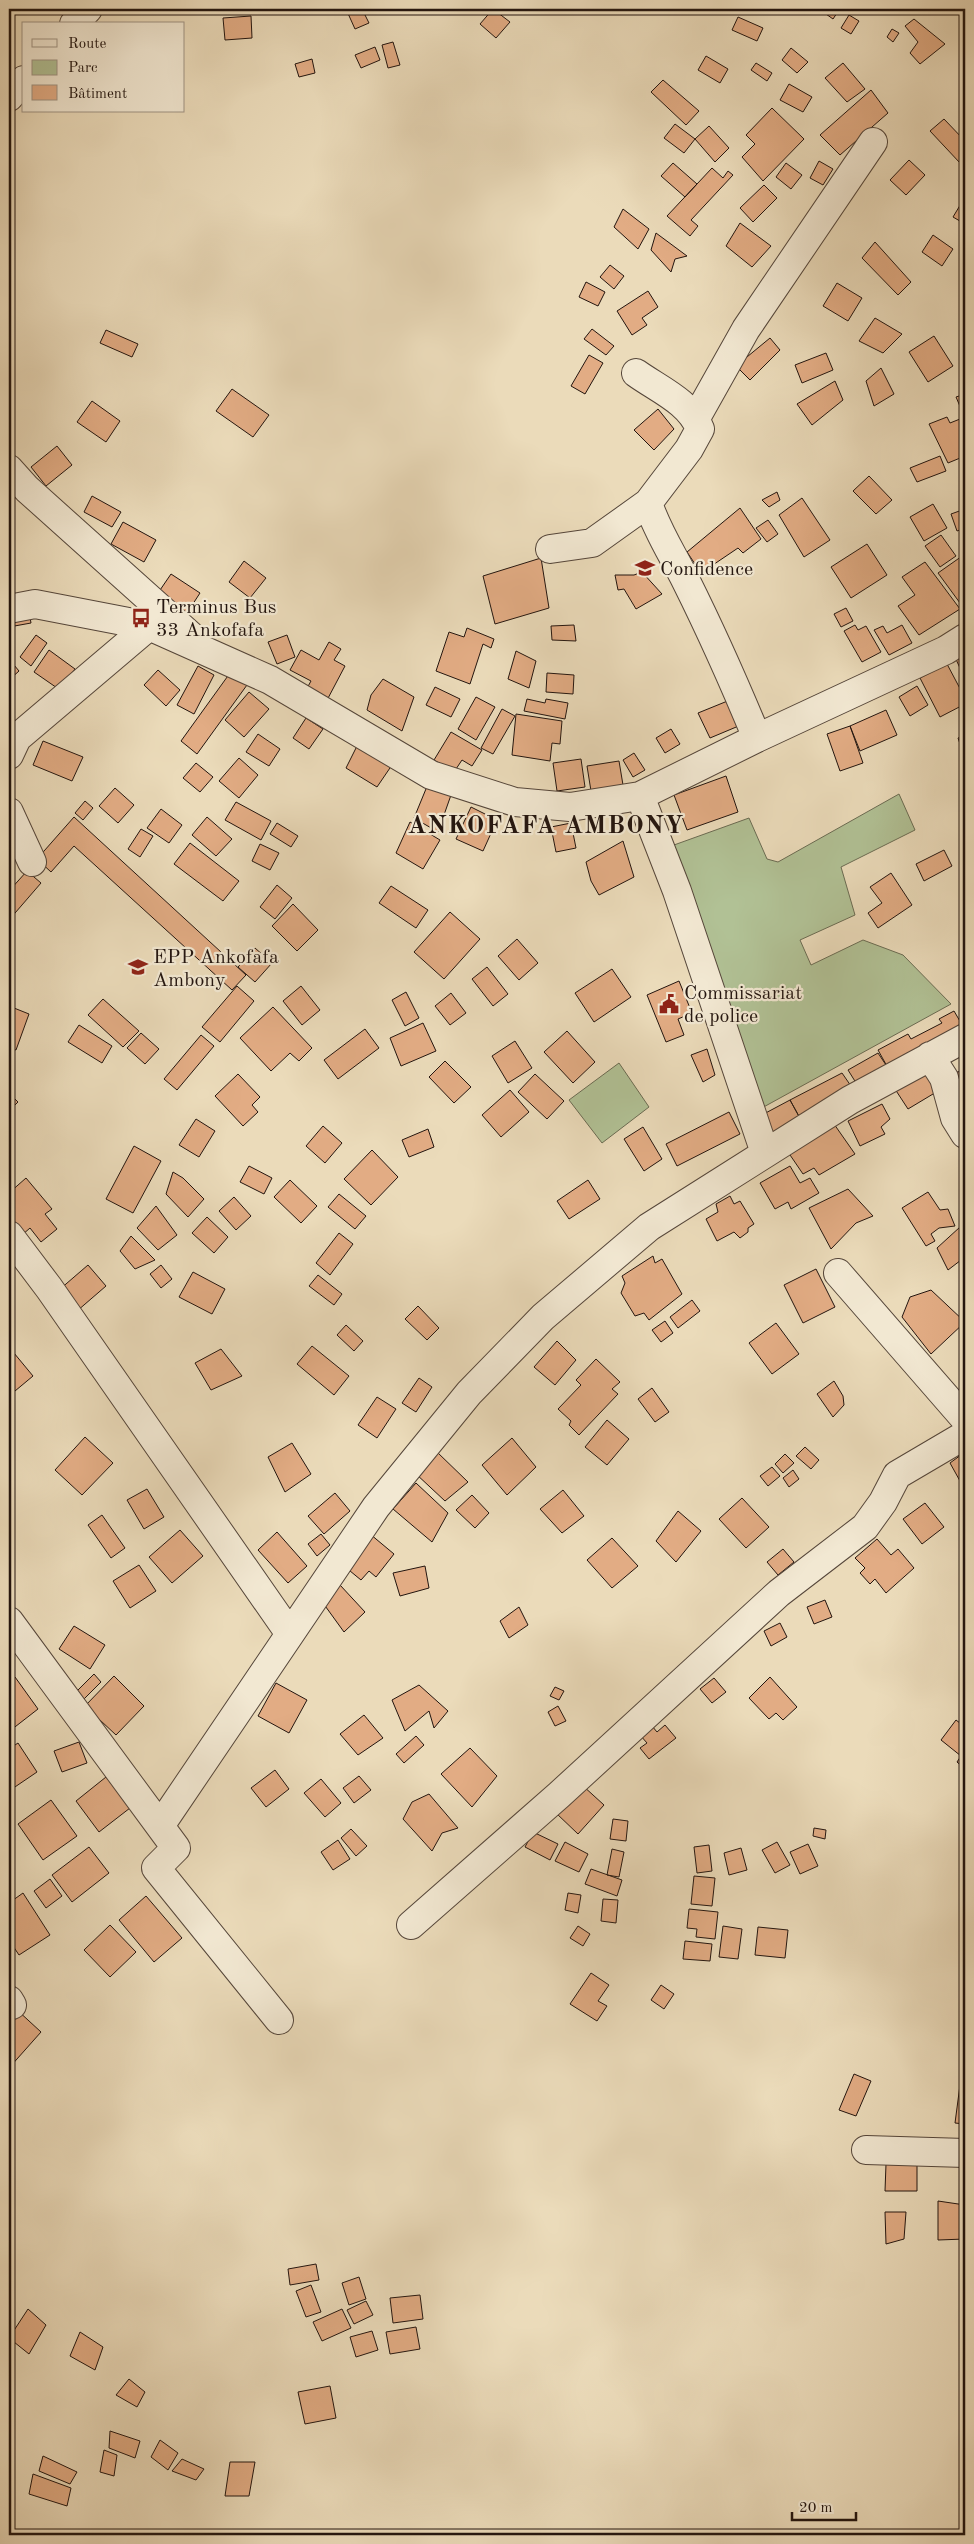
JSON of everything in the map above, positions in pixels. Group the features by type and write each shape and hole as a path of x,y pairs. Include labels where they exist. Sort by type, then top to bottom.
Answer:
{"street":[{"path":"76,22 88,9"},
{"path":"9,96 22,82"},
{"path":"696,418 746,329 873,142"},
{"path":"550,549 592,543 648,503 689,449 700,429 696,418 679,402 636,373"},
{"path":"9,469 27,489 210,653"},
{"path":"648,503 653,520 686,580 757,738"},
{"path":"9,609 35,604 149,626 270,680 430,775 515,802 570,807 640,796 757,738 946,650 965,638"},
{"path":"9,755 17,738 149,626"},
{"path":"640,796 677,891 765,1153"},
{"path":"9,812 32,862"},
{"path":"160,1826 376,1507 469,1393 543,1317 649,1227 850,1100 965,1038"},
{"path":"930,1056 944,1078 955,1118 965,1134"},
{"path":"9,1234 290,1634"},
{"path":"838,1273 965,1419"},
{"path":"410,1925 559,1795 778,1592 865,1527 883,1502 897,1475 965,1434"},
{"path":"9,1621 176,1848 156,1868 279,2020"},
{"path":"866,2150 965,2153"}],"green space":[{"path":"899,794 915,830 841,867 855,915 800,940 811,965 863,940 903,955 951,1004 760,1109 674,845 749,818 767,859 778,862"},
{"path":"619,1063 649,1107 602,1143 569,1100"}],"building":[{"path":"346,9 362,9 369,23 355,29"},
{"path":"493,9 510,22 496,38 480,24"},
{"path":"819,9 838,9 839,10 833,19"},
{"path":"849,15 859,21 851,34 841,28"},
{"path":"251,16 252,38 225,40 223,18"},
{"path":"738,17 763,28 757,41 732,30"},
{"path":"914,19 945,44 920,64 910,53 918,42 905,26"},
{"path":"892,29 899,33 893,42 887,37"},
{"path":"393,42 400,65 388,68 382,45"},
{"path":"375,47 380,60 361,68 355,55"},
{"path":"791,48 808,62 797,73 782,60"},
{"path":"706,56 728,69 720,83 698,70"},
{"path":"312,59 315,73 299,77 295,64"},
{"path":"756,63 772,73 767,81 751,70"},
{"path":"843,63 865,89 847,102 825,78"},
{"path":"663,80 699,111 686,125 651,92"},
{"path":"789,84 812,97 803,112 780,100"},
{"path":"871,90 888,113 840,155 820,135"},
{"path":"772,108 804,139 763,181 742,157 755,144 746,135"},
{"path":"944,119 965,141 965,158 960,163 930,131"},
{"path":"675,124 695,139 684,153 664,138"},
{"path":"709,126 729,148 715,162 695,139"},
{"path":"909,160 925,175 906,195 890,180"},
{"path":"819,161 833,169 823,185 810,178"},
{"path":"673,163 697,184 685,197 661,176"},
{"path":"786,163 802,175 791,189 776,177"},
{"path":"712,168 723,178 728,171 733,175 691,220 698,226 690,236 667,216"},
{"path":"764,185 777,198 753,222 740,208"},
{"path":"962,202 965,203 965,224 953,217"},
{"path":"623,209 649,229 638,249 614,227"},
{"path":"740,223 771,246 752,267 726,246"},
{"path":"656,233 687,256 675,259 671,272 651,250"},
{"path":"933,235 953,249 942,266 922,252"},
{"path":"875,242 911,282 898,295 862,258"},
{"path":"610,265 624,276 614,289 600,277"},
{"path":"586,282 605,292 598,306 579,297"},
{"path":"837,283 862,298 848,321 823,306"},
{"path":"648,291 658,307 642,318 647,325 632,335 617,311"},
{"path":"875,318 902,334 883,353 859,341"},
{"path":"592,329 614,346 606,355 584,339"},
{"path":"106,330 138,344 132,357 100,343"},
{"path":"934,336 953,366 928,382 909,352"},
{"path":"770,338 780,350 750,380 736,366"},
{"path":"826,353 833,370 802,383 795,365"},
{"path":"589,355 603,363 585,394 571,386"},
{"path":"881,368 894,394 874,406 866,381"},
{"path":"835,381 843,400 812,425 797,404"},
{"path":"232,389 269,415 253,437 216,411"},
{"path":"965,394 965,409 962,411 956,397"},
{"path":"92,401 120,421 106,442 77,422"},
{"path":"658,409 674,429 654,450 634,430"},
{"path":"947,417 950,423 965,417 965,456 948,463 929,424"},
{"path":"57,446 72,465 46,486 31,467"},
{"path":"940,456 946,471 917,482 910,468"},
{"path":"869,476 892,500 876,514 853,491"},
{"path":"777,492 780,500 769,507 762,500"},
{"path":"92,496 121,512 112,527 84,512"},
{"path":"802,498 830,540 804,557 779,515"},
{"path":"933,504 947,528 924,541 910,517"},
{"path":"740,508 761,539 743,553 738,548 701,573 687,552"},
{"path":"965,509 965,528 957,531 951,514"},
{"path":"768,520 778,534 767,542 756,528"},
{"path":"123,522 156,540 144,562 111,544"},
{"path":"941,535 956,556 940,567 925,546"},
{"path":"867,544 887,575 851,598 831,567"},
{"path":"965,554 965,599 960,603 938,573"},
{"path":"541,558 549,608 495,624 483,576"},
{"path":"244,561 266,578 250,598 229,582"},
{"path":"925,562 960,609 919,635 898,606 915,595 902,577"},
{"path":"642,572 662,594 636,609 624,589 618,590 615,575 634,575"},
{"path":"171,574 200,593 187,613 158,593"},
{"path":"846,608 853,621 841,627 834,614"},
{"path":"29,612 31,623 9,627 9,616"},
{"path":"574,625 576,641 552,640 551,626"},
{"path":"855,625 858,630 866,626 881,652 862,662 844,631"},
{"path":"902,625 912,643 889,655 874,630 883,626 887,633"},
{"path":"467,628 494,639 491,648 483,644 470,684 436,671 449,632 464,637"},
{"path":"36,635 47,643 31,666 20,657"},
{"path":"287,635 295,657 277,664 268,642"},
{"path":"329,642 341,649 334,660 345,666 326,702 306,690 311,681 290,670 301,650 319,660"},
{"path":"965,649 965,679 954,655"},
{"path":"49,650 75,669 60,690 34,672"},
{"path":"516,651 536,661 529,688 508,679"},
{"path":"9,659 19,671 9,680"},
{"path":"947,664 965,698 965,704 940,717 920,678"},
{"path":"198,666 214,675 194,714 177,705"},
{"path":"158,670 180,690 166,706 144,685"},
{"path":"230,673 247,685 197,754 181,741"},
{"path":"547,673 574,675 573,694 546,692"},
{"path":"383,679 414,697 402,731 367,710 371,695"},
{"path":"917,686 928,705 910,716 899,697"},
{"path":"435,687 460,699 451,717 426,705"},
{"path":"249,692 269,709 244,737 225,720"},
{"path":"476,697 495,707 476,740 458,729"},
{"path":"527,699 545,703 546,699 568,703 565,719 524,711"},
{"path":"730,700 741,725 710,738 698,713"},
{"path":"502,709 515,716 493,754 481,748"},
{"path":"886,710 897,735 860,751 850,726"},
{"path":"516,714 562,721 560,744 552,743 550,761 512,755"},
{"path":"306,718 323,729 309,749 293,738"},
{"path":"850,726 863,763 840,771 827,734"},
{"path":"671,729 680,744 665,753 656,738"},
{"path":"451,732 482,750 472,766 462,760 454,772 434,760"},
{"path":"258,734 280,749 269,766 246,752"},
{"path":"965,735 965,756 964,756 958,738"},
{"path":"43,741 83,757 72,781 33,765"},
{"path":"358,744 392,765 377,787 346,768"},
{"path":"634,753 645,770 633,777 623,760"},
{"path":"239,758 258,775 239,798 219,781"},
{"path":"581,759 585,787 557,791 553,763"},
{"path":"619,761 623,785 591,791 587,766"},
{"path":"196,763 213,777 200,792 183,778"},
{"path":"726,776 738,812 687,830 674,795"},
{"path":"428,784 451,795 438,832 414,818"},
{"path":"115,788 134,805 118,823 99,806"},
{"path":"85,801 93,808 83,820 75,813"},
{"path":"236,802 271,821 261,840 225,820"},
{"path":"471,807 497,820 483,851 456,839"},
{"path":"161,809 182,825 169,843 147,828"},
{"path":"74,817 246,975 232,990 74,846 51,872 37,859"},
{"path":"207,817 232,839 216,856 192,835"},
{"path":"410,822 440,840 423,869 396,853"},
{"path":"277,823 298,836 291,847 270,834"},
{"path":"571,823 576,848 556,852 551,827"},
{"path":"141,829 153,836 140,857 128,849"},
{"path":"623,841 634,877 599,895 591,881 586,862"},
{"path":"190,843 239,881 223,901 174,864"},
{"path":"260,844 279,853 270,870 252,861"},
{"path":"944,850 952,866 924,881 916,864"},
{"path":"27,871 41,883 9,920 9,891"},
{"path":"891,873 912,905 878,928 868,913 882,903 870,887"},
{"path":"277,885 292,898 275,919 260,907"},
{"path":"391,886 428,910 416,928 379,903"},
{"path":"293,904 318,930 297,951 272,926"},
{"path":"450,912 480,939 444,979 414,952"},
{"path":"517,939 538,963 519,980 498,956"},
{"path":"255,948 272,963 255,982 238,967"},
{"path":"487,967 508,994 493,1006 472,979"},
{"path":"612,969 631,997 594,1022 575,993"},
{"name":"Commissariat de police","path":"679,981 692,1013 678,1019 684,1035 666,1042 647,995"},
{"path":"237,986 254,1001 220,1042 202,1027"},
{"path":"301,986 320,1010 302,1025 283,1001"},
{"path":"406,992 419,1018 405,1026 392,1000"},
{"path":"451,993 466,1013 450,1025 435,1006"},
{"path":"103,999 139,1031 123,1047 88,1015"},
{"path":"9,1006 29,1014 16,1050 9,1048"},
{"path":"273,1007 312,1048 299,1061 290,1053 271,1071 240,1038"},
{"path":"954,1011 964,1028 888,1068 878,1050 908,1034 911,1039 942,1023 939,1019"},
{"path":"423,1023 436,1051 401,1066 390,1038"},
{"path":"79,1025 112,1046 102,1063 68,1042"},
{"path":"365,1029 379,1048 338,1079 324,1060"},
{"path":"567,1031 595,1062 573,1083 544,1052"},
{"path":"141,1033 159,1049 145,1064 127,1048"},
{"path":"201,1035 214,1046 177,1090 164,1079"},
{"path":"515,1041 532,1068 508,1083 492,1056"},
{"path":"707,1049 715,1075 703,1082 691,1055"},
{"path":"878,1053 888,1068 858,1086 848,1070"},
{"path":"445,1061 471,1087 454,1103 429,1077"},
{"path":"927,1064 943,1088 908,1109 893,1086"},
{"path":"964,1071 965,1099 952,1100 950,1073"},
{"path":"842,1073 851,1086 821,1102 825,1108 801,1120 790,1100"},
{"path":"238,1074 260,1097 252,1105 258,1112 243,1126 215,1096"},
{"path":"535,1074 564,1101 547,1119 518,1092"},
{"path":"510,1090 529,1112 501,1137 482,1115"},
{"path":"9,1093 18,1102 9,1111"},
{"path":"790,1100 801,1120 771,1135 760,1116"},
{"path":"882,1104 890,1119 881,1127 885,1134 860,1146 848,1121"},
{"path":"729,1112 740,1134 677,1166 666,1144"},
{"path":"196,1119 215,1131 199,1157 179,1145"},
{"path":"834,1124 855,1154 819,1175 814,1168 803,1174 788,1152"},
{"path":"323,1126 342,1143 325,1163 306,1146"},
{"path":"643,1127 662,1159 644,1171 624,1139"},
{"path":"428,1129 434,1147 409,1157 402,1140"},
{"path":"134,1146 161,1161 133,1213 106,1199"},
{"path":"372,1150 398,1177 371,1205 344,1179"},
{"path":"249,1166 272,1178 264,1194 240,1182"},
{"path":"790,1166 800,1183 810,1178 819,1193 791,1209 788,1202 775,1209 760,1183"},
{"path":"173,1172 183,1178 204,1199 188,1217 166,1194"},
{"path":"26,1178 52,1209 45,1214 57,1229 41,1242 30,1228 22,1235 9,1219 9,1193"},
{"path":"290,1180 317,1206 301,1223 274,1197"},
{"path":"588,1180 600,1199 569,1219 557,1201"},
{"path":"848,1189 873,1216 856,1223 831,1249 809,1208"},
{"path":"928,1192 940,1210 948,1209 955,1226 939,1228 931,1234 935,1241 926,1246 902,1208"},
{"path":"339,1194 366,1216 355,1229 328,1207"},
{"path":"730,1196 734,1204 740,1201 754,1224 740,1238 734,1232 717,1241 706,1219 718,1212 716,1204"},
{"path":"234,1197 251,1216 236,1230 219,1211"},
{"path":"156,1206 177,1235 158,1250 137,1228"},
{"path":"207,1217 228,1237 214,1253 192,1233"},
{"path":"960,1227 965,1235 965,1257 948,1270 937,1248"},
{"path":"339,1233 353,1244 330,1275 316,1263"},
{"path":"131,1236 155,1260 135,1269 120,1251"},
{"path":"653,1256 655,1263 662,1259 682,1294 649,1320 644,1313 635,1316 621,1293 625,1283 622,1276"},
{"path":"88,1265 106,1286 77,1311 59,1290"},
{"path":"161,1265 172,1279 161,1288 150,1274"},
{"path":"816,1269 835,1307 803,1323 784,1285"},
{"path":"193,1272 225,1289 212,1314 179,1297"},
{"path":"318,1275 342,1294 334,1305 309,1286"},
{"path":"931,1290 965,1322 931,1354 902,1317 910,1297"},
{"path":"692,1300 700,1311 678,1328 670,1317"},
{"path":"418,1306 439,1328 427,1340 405,1319"},
{"path":"665,1321 673,1333 661,1342 652,1330"},
{"path":"776,1323 799,1354 772,1374 749,1343"},
{"path":"346,1325 363,1341 354,1351 337,1335"},
{"path":"557,1341 576,1360 555,1385 534,1367"},
{"path":"312,1346 349,1376 334,1395 297,1364"},
{"path":"9,1347 33,1376 9,1396"},
{"path":"221,1349 242,1376 211,1390 195,1363"},
{"path":"596,1359 620,1382 612,1389 618,1394 579,1435 569,1425 571,1421 558,1409 581,1385 576,1380"},
{"path":"419,1378 432,1387 416,1412 402,1403"},
{"path":"834,1381 843,1396 844,1405 833,1417 817,1394"},
{"path":"652,1388 669,1412 655,1422 638,1399"},
{"path":"377,1397 396,1409 377,1438 358,1425"},
{"path":"607,1420 629,1439 607,1465 585,1447"},
{"path":"85,1437 113,1463 82,1495 55,1470"},
{"path":"512,1438 536,1467 507,1495 482,1465"},
{"path":"292,1443 311,1474 285,1492 268,1457"},
{"path":"805,1447 819,1460 811,1469 796,1456"},
{"path":"437,1452 468,1482 445,1501 415,1473"},
{"path":"965,1452 965,1490 950,1463"},
{"path":"785,1454 794,1463 783,1473 775,1464"},
{"path":"772,1467 780,1476 768,1486 760,1476"},
{"path":"793,1470 799,1479 789,1487 783,1478"},
{"path":"416,1483 448,1513 432,1542 393,1509"},
{"path":"147,1489 164,1517 144,1529 127,1500"},
{"path":"563,1490 584,1516 562,1533 540,1509"},
{"path":"335,1493 350,1511 324,1534 308,1516"},
{"path":"472,1495 489,1513 475,1528 456,1510"},
{"path":"742,1498 769,1527 746,1548 719,1519"},
{"path":"925,1503 944,1527 922,1544 903,1519"},
{"path":"678,1511 701,1531 676,1562 656,1541"},
{"path":"102,1515 125,1548 111,1558 88,1525"},
{"path":"180,1530 203,1556 172,1583 149,1557"},
{"path":"277,1532 307,1566 288,1583 258,1550"},
{"path":"321,1534 330,1545 317,1556 308,1544"},
{"path":"370,1534 394,1554 376,1577 369,1571 361,1580 344,1566"},
{"path":"612,1538 638,1566 612,1588 587,1560"},
{"path":"877,1539 891,1555 898,1549 914,1568 886,1593 875,1579 870,1584 860,1573 865,1568 855,1558"},
{"path":"783,1549 794,1562 778,1575 767,1562"},
{"path":"139,1565 156,1591 130,1608 113,1581"},
{"path":"425,1566 429,1588 400,1596 393,1573"},
{"path":"340,1585 365,1612 344,1632 323,1603"},
{"path":"825,1600 832,1617 814,1624 807,1607"},
{"path":"519,1607 528,1625 509,1638 500,1621"},
{"path":"780,1623 787,1637 771,1646 764,1631"},
{"path":"74,1626 105,1645 90,1669 59,1649"},
{"path":"94,1674 101,1682 82,1701 75,1693"},
{"path":"114,1676 144,1706 116,1735 85,1706"},
{"path":"15,1677 38,1709 11,1730 9,1726 9,1682"},
{"path":"770,1677 797,1707 783,1720 776,1713 769,1719 749,1698"},
{"path":"714,1678 726,1692 712,1703 700,1689"},
{"path":"276,1683 307,1700 289,1733 258,1716"},
{"path":"419,1685 448,1711 434,1728 429,1711 405,1731 392,1700"},
{"path":"555,1687 564,1691 559,1700 550,1696"},
{"path":"558,1706 566,1721 555,1726 548,1712"},
{"path":"364,1715 383,1738 358,1755 340,1734"},
{"path":"956,1720 965,1727 965,1769 957,1762 961,1756 941,1740"},
{"path":"665,1725 676,1738 649,1759 640,1748 647,1743 640,1735 652,1726 657,1732"},
{"path":"416,1736 424,1745 404,1763 396,1754"},
{"path":"79,1742 87,1763 62,1772 54,1751"},
{"path":"18,1743 37,1772 9,1791 9,1749"},
{"path":"470,1748 497,1776 472,1807 441,1774"},
{"path":"275,1770 289,1789 266,1807 251,1788"},
{"path":"359,1776 371,1790 354,1803 343,1788"},
{"path":"106,1777 130,1808 99,1832 76,1801"},
{"path":"321,1779 341,1803 325,1817 304,1793"},
{"path":"582,1785 604,1805 578,1834 556,1813"},
{"path":"429,1794 458,1828 442,1833 432,1851 403,1819 412,1802"},
{"path":"51,1800 77,1836 43,1860 18,1824"},
{"path":"613,1819 628,1821 626,1841 610,1839"},
{"path":"814,1828 826,1830 825,1839 813,1836"},
{"path":"351,1829 367,1846 356,1856 341,1838"},
{"path":"533,1832 558,1844 550,1860 525,1847"},
{"path":"338,1840 350,1859 333,1870 321,1852"},
{"path":"565,1842 588,1854 579,1872 555,1861"},
{"path":"777,1842 790,1865 775,1873 762,1850"},
{"path":"808,1844 818,1866 800,1874 790,1852"},
{"path":"709,1845 712,1871 697,1873 694,1847"},
{"path":"89,1847 109,1873 72,1902 52,1875"},
{"path":"741,1848 747,1870 729,1875 724,1853"},
{"path":"612,1849 624,1852 619,1877 607,1875"},
{"path":"591,1869 622,1880 617,1896 585,1884"},
{"path":"694,1876 715,1878 712,1906 691,1904"},
{"path":"50,1879 62,1896 46,1908 34,1891"},
{"path":"23,1893 50,1935 19,1955 9,1940 9,1903"},
{"path":"568,1893 581,1895 578,1913 565,1910"},
{"path":"146,1896 182,1938 154,1962 119,1920"},
{"path":"603,1899 618,1900 616,1923 601,1921"},
{"path":"689,1909 718,1912 715,1939 696,1937 697,1929 687,1928"},
{"path":"110,1925 136,1952 110,1977 84,1950"},
{"path":"578,1926 590,1934 583,1946 570,1938"},
{"path":"723,1926 742,1929 738,1959 719,1957"},
{"path":"758,1927 788,1930 785,1958 755,1955"},
{"path":"685,1941 712,1944 710,1961 683,1959"},
{"path":"591,1973 609,1985 598,2001 607,2006 597,2021 570,2004"},
{"path":"661,1985 674,1994 664,2009 651,2000"},
{"path":"16,2009 41,2032 9,2068 9,2017"},
{"path":"854,2074 871,2081 856,2116 839,2110"},
{"path":"960,2085 965,2086 965,2124 955,2123"},
{"path":"886,2164 917,2164 917,2191 885,2191"},
{"path":"938,2201 965,2205 965,2239 938,2240"},
{"path":"885,2212 906,2212 904,2239 886,2244"},
{"path":"316,2264 319,2280 290,2285 288,2269"},
{"path":"359,2277 366,2299 349,2305 342,2283"},
{"path":"311,2285 321,2312 306,2317 296,2291"},
{"path":"420,2295 423,2319 393,2323 390,2298"},
{"path":"366,2301 373,2315 354,2324 347,2310"},
{"path":"28,2309 46,2325 29,2354 9,2338"},
{"path":"342,2309 351,2328 322,2341 313,2322"},
{"path":"416,2327 420,2349 390,2354 386,2332"},
{"path":"372,2331 378,2350 356,2357 350,2337"},
{"path":"80,2332 103,2347 95,2370 70,2356"},
{"path":"129,2379 145,2392 137,2407 116,2395"},
{"path":"330,2386 336,2418 305,2424 298,2392"},
{"path":"110,2431 140,2441 135,2458 109,2448"},
{"path":"160,2440 178,2453 168,2470 151,2457"},
{"path":"104,2450 117,2455 114,2476 100,2472"},
{"path":"43,2456 77,2472 70,2484 39,2471"},
{"path":"182,2459 204,2469 196,2480 172,2471"},
{"path":"230,2462 255,2462 249,2496 225,2496"},
{"path":"33,2474 71,2488 67,2506 29,2494"}],"place":[{"name":"Confidence","path":"645,568"},
{"name":"Terminus Bus 33 Ankofafa","path":"141,618"},
{"name":"EPP Ankofafa Ambony","path":"138,967"},
{"name":"Commissariat de police","path":"669,1004"}],"district":[{"name":"ANKOFAFA AMBONY","path":"546,824"}]}
